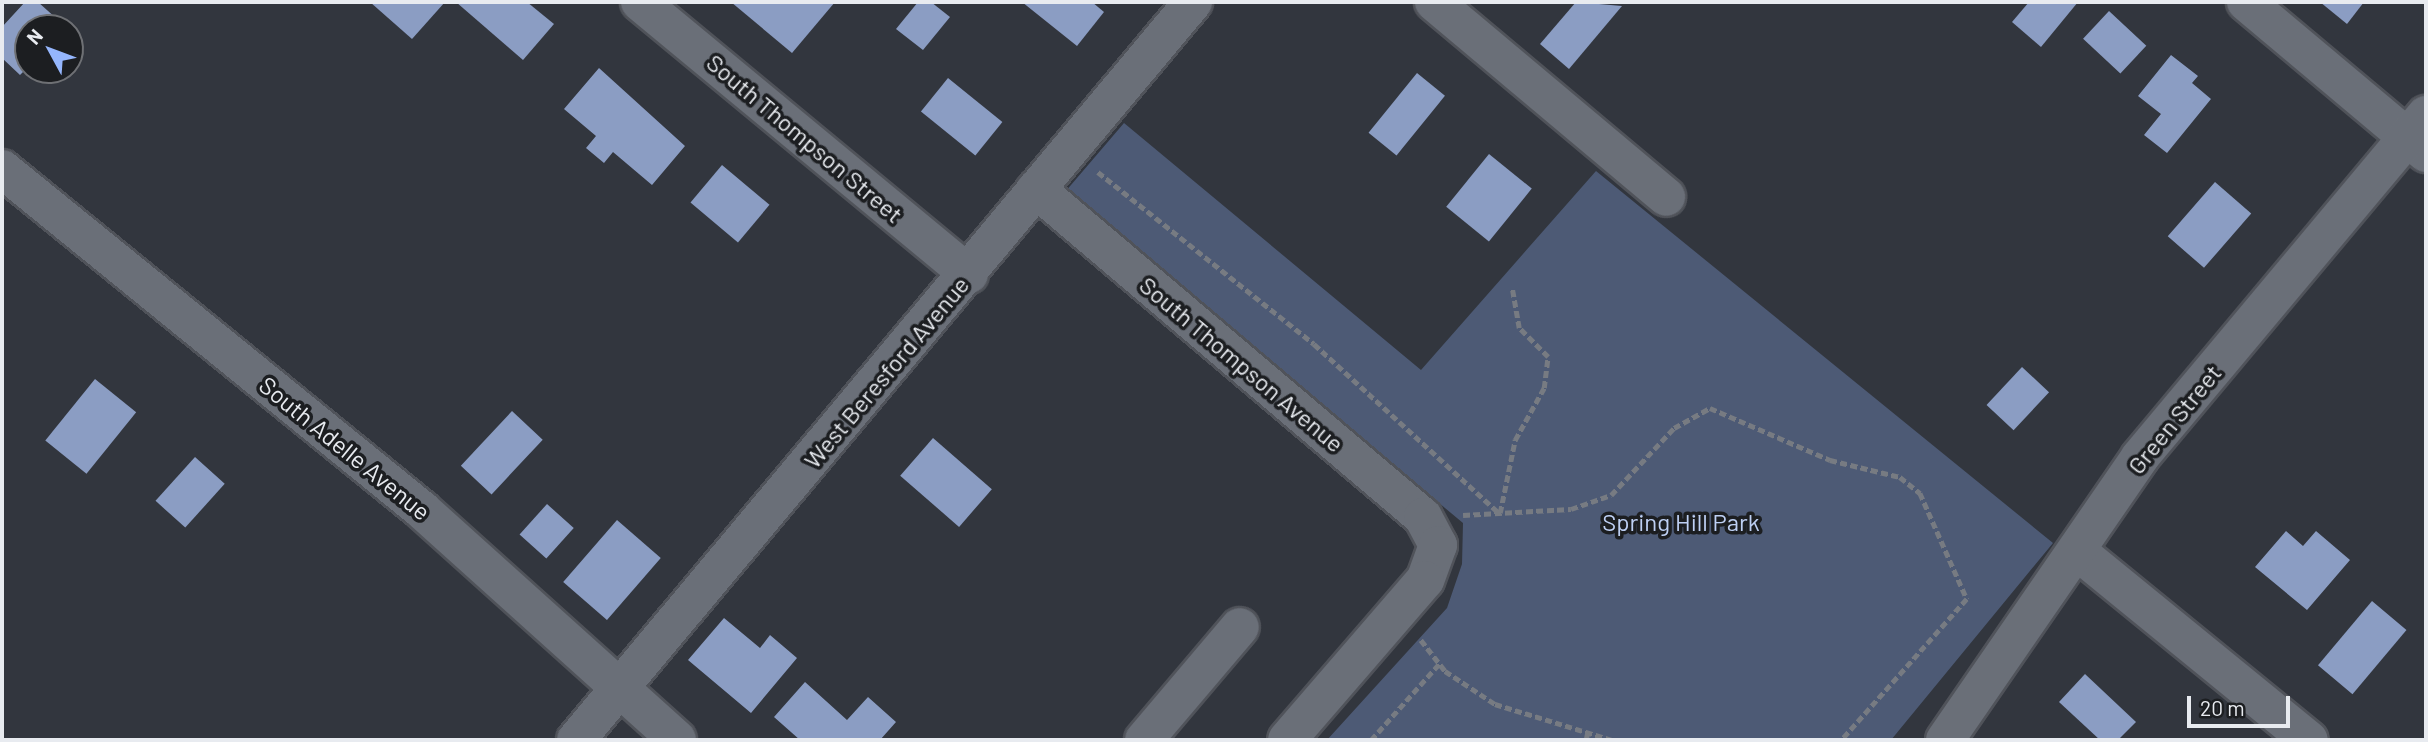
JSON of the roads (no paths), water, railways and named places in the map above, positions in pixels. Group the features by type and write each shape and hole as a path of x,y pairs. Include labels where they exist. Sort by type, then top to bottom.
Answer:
{"street":[{"name":"South Thompson Street","path":"640,2 969,274"},
{"name":"West Beresford Avenue","path":"576,740 969,274 1193,2"},
{"path":"1434,2 1666,197"},
{"path":"2246,2 2420,135"},
{"name":"Green Street","path":"1945,740 2140,457 2420,135"},
{"name":"South Adelle Avenue","path":"2,169 422,510 677,740"},
{"name":"South Thompson Avenue","path":"1037,189 1431,531 1425,580 1287,740"},
{"path":"2077,551 2309,740"},
{"path":"1144,740 1240,626"}],"park label":[{"name":"Spring Hill Park","path":"1681,522"}]}
